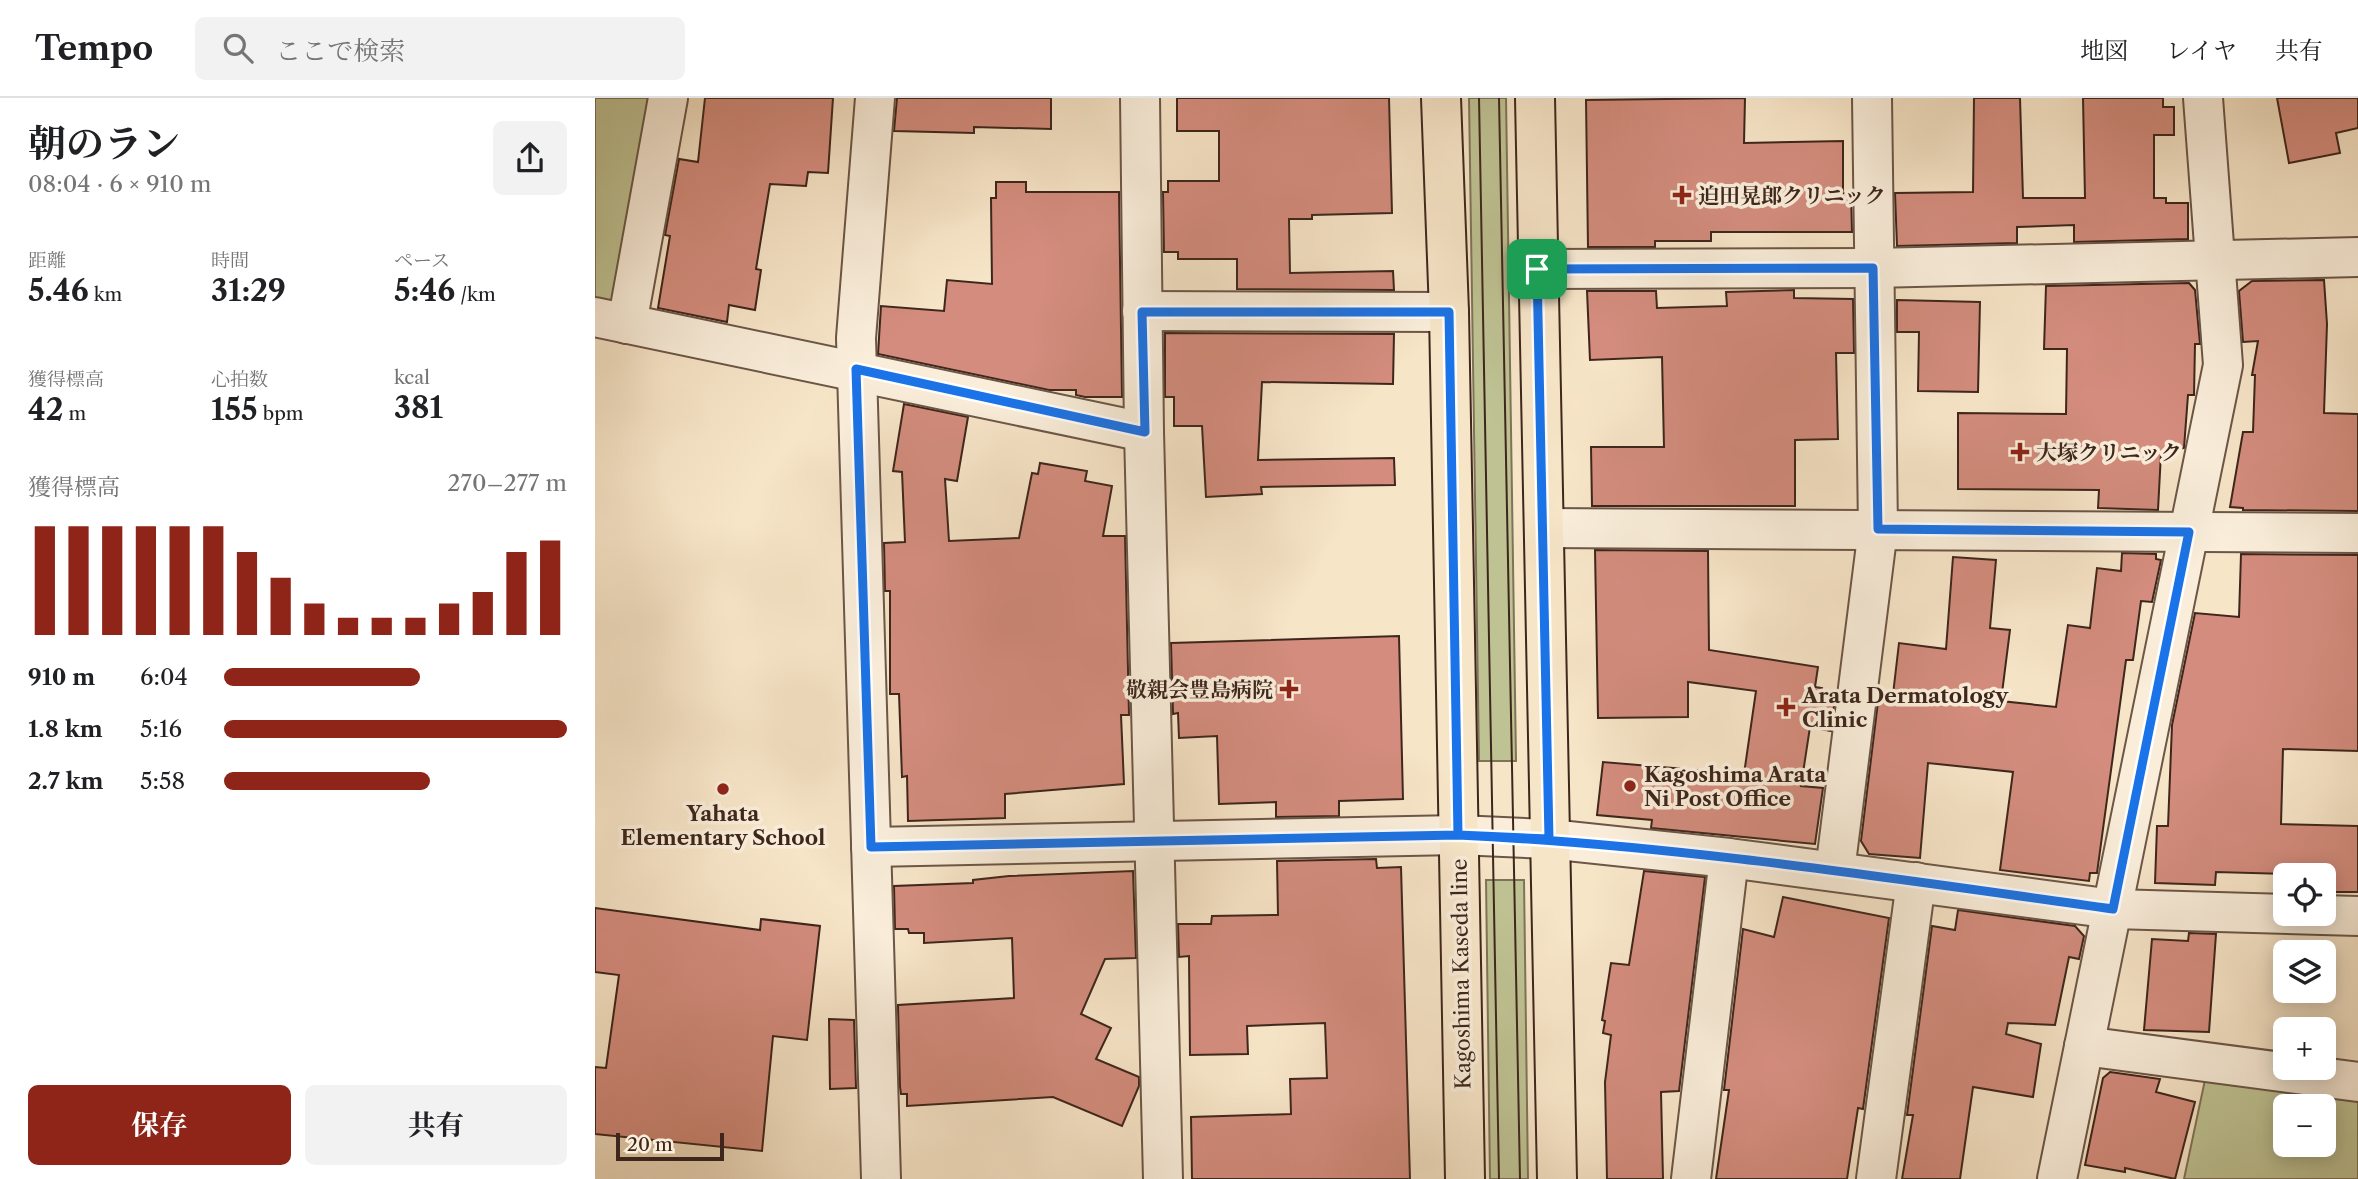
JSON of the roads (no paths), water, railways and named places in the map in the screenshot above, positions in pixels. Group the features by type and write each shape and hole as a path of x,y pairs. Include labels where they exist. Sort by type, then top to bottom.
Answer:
{"main road":[{"name":"Kagoshima Kaseda line","path":"1441,98 1449,312 1465,1179"},
{"path":"1535,98 1557,1179"}],"street":[{"path":"668,98 611,321 856,369 1145,432"},
{"path":"876,98 856,338 856,369 881,1179"},
{"path":"1140,98 1142,312 1163,1179"},
{"path":"1835,871 1878,529 1872,98"},
{"path":"2057,1179 2223,365 2203,98"},
{"path":"1537,269 1873,268 2358,257"},
{"path":"1142,312 1449,312"},
{"path":"1545,528 2358,533"},
{"path":"871,847 1458,835 1549,839 1835,871 2113,909 2358,916"},
{"path":"1691,1179 1729,858"},
{"path":"1876,1179 1916,882"},
{"path":"2084,1046 2358,1082"}],"tram line":[{"path":"1479,98 1499,1179"},
{"path":"1499,98 1520,1179"}],"place":[{"name":"迫田晃郎クリニック","path":"1682,195"},
{"name":"大塚クリニック","path":"2020,452"},
{"name":"敬親会豊島病院","path":"1289,689"},
{"name":"Arata Dermatology Clinic","path":"1786,707"},
{"name":"Kagoshima Arata Ni Post Office","path":"1630,786"},
{"name":"Yahata Elementary School","path":"723,789"}]}
